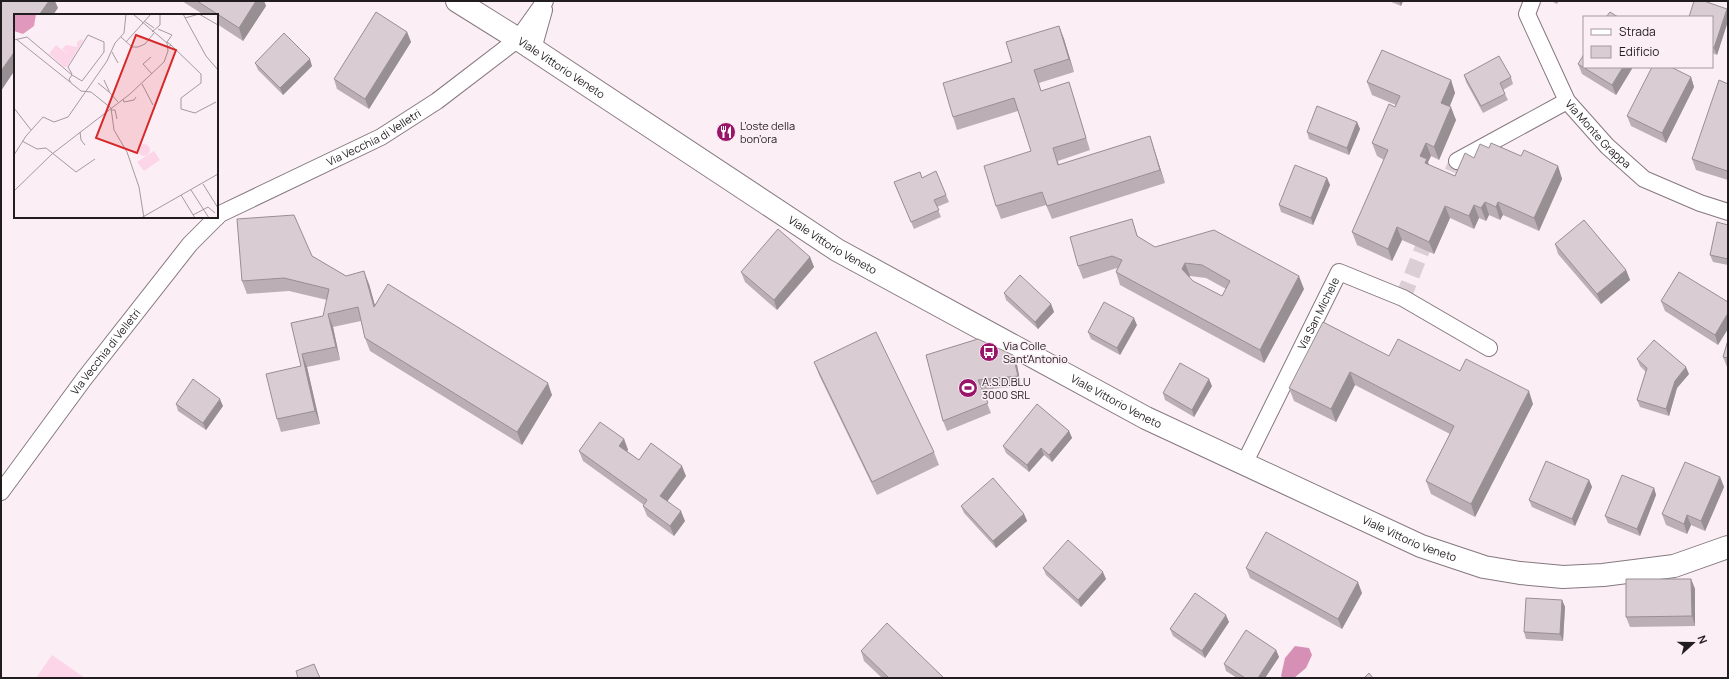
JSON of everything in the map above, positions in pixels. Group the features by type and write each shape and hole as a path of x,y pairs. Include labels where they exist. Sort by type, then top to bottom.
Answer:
{"main road":[{"name":"Viale Vittorio Veneto","path":"457,1 526,44 837,250 1146,418 1421,546 1460,560 1506,572 1563,577 1620,573 1674,566 1728,547"}],"street":[{"path":"526,44 545,1"},
{"name":"Via Monte Grappa","path":"1532,1 1527,14 1567,101 1608,146 1644,179 1700,203 1728,212"},
{"name":"Via Vecchia di Velletri","path":"218,216 381,137 526,44"},
{"path":"1457,161 1567,101"},
{"name":"Via Vecchia di Velletri","path":"1,492 88,374 190,244 216,218"},
{"name":"Via San Michele","path":"1244,464 1339,272 1403,298 1489,348"}],"shaded area":[{"path":"1295,646 1309,648 1312,655 1306,668 1294,678 1283,678 1281,676 1285,658"},
{"path":"52,655 85,678 36,678"}],"building":[{"path":"1,1 49,1 40,14 14,14 14,52 1,71"},
{"path":"197,1 256,1 239,28"},
{"path":"1694,1 1704,1 1727,9 1714,48 1713,16 1689,16"},
{"path":"376,12 407,32 365,99 334,79"},
{"path":"1610,12 1616,16 1607,16"},
{"path":"1059,26 1069,59 1034,70 1041,91 1069,82 1086,138 1053,148 1058,165 1150,136 1160,170 1047,206 1042,192 996,206 984,166 1031,151 1014,98 953,117 943,83 1012,62 1006,42"},
{"path":"284,33 310,59 280,88 255,63"},
{"path":"1382,50 1451,80 1441,103 1451,107 1434,147 1426,143 1420,156 1427,159 1425,163 1455,176 1465,153 1474,158 1480,144 1489,148 1491,143 1521,156 1524,150 1558,166 1534,218 1498,202 1496,207 1485,202 1481,208 1474,205 1469,216 1445,206 1429,242 1397,227 1388,249 1352,232 1388,150 1372,143 1389,104 1395,107 1400,96 1367,82"},
{"path":"1499,56 1511,77 1500,83 1505,94 1481,106 1464,75"},
{"path":"1583,56 1583,67 1578,64"},
{"path":"1584,68 1622,68 1612,85"},
{"path":"1651,68 1673,68 1691,77 1662,133 1627,116"},
{"path":"1719,80 1728,84 1727,171 1692,159"},
{"path":"1317,106 1357,122 1347,148 1307,132"},
{"path":"1295,165 1327,178 1311,218 1279,205"},
{"path":"936,171 946,195 934,200 939,210 911,222 894,182 920,172 922,178"},
{"path":"294,215 312,256 346,276 364,271 374,307 388,284 548,383 517,432 365,338 358,307 328,314 336,347 302,354 315,411 277,419 266,374 301,366 291,323 323,316 329,289 284,278 242,281 237,219"},
{"path":"1132,219 1137,236 1155,247 1214,230 1299,276 1260,350 1116,272 1122,260 1112,256 1078,266 1070,237","holes":["1185,263 1202,265 1230,281 1222,296 1193,281 1182,269"]},
{"path":"1584,220 1626,270 1597,294 1555,244"},
{"path":"1717,222 1728,225 1728,259 1710,255"},
{"path":"778,229 810,257 774,300 741,272"},
{"path":"1679,272 1728,302 1728,313 1715,335 1661,301"},
{"path":"1020,275 1051,304 1035,322 1004,293"},
{"path":"1104,302 1134,318 1117,348 1088,332"},
{"path":"1323,322 1389,356 1398,339 1460,371 1466,359 1529,391 1471,504 1426,481 1454,426 1350,372 1331,409 1289,388"},
{"path":"876,332 934,452 872,482 814,362"},
{"name":"A.S.D.BLU 3000 SRL","path":"978,339 1013,355 1018,376 978,380 988,403 943,421 926,355"},
{"path":"1654,340 1686,367 1675,381 1666,409 1637,400 1647,368 1637,359"},
{"path":"1728,340 1728,358 1723,357"},
{"path":"1180,363 1209,379 1192,410 1163,393"},
{"path":"193,379 220,399 203,423 176,404"},
{"path":"1037,404 1069,431 1049,455 1041,448 1027,465 1003,446"},
{"path":"600,422 624,439 619,446 639,460 651,443 682,466 660,496 681,511 670,526 643,506 647,500 579,451"},
{"path":"1546,461 1589,480 1572,519 1529,500"},
{"path":"1685,462 1720,477 1701,521 1687,515 1684,524 1662,514"},
{"path":"1622,475 1654,488 1637,529 1605,516"},
{"path":"993,478 1024,514 993,541 961,506"},
{"path":"1266,532 1358,582 1338,619 1246,568"},
{"path":"1068,540 1103,572 1078,600 1043,568"},
{"path":"1626,579 1691,579 1692,616 1626,617"},
{"path":"1195,593 1226,615 1202,651 1170,629"},
{"path":"1526,598 1562,600 1560,634 1524,632"},
{"path":"887,623 944,678 889,678 861,651"},
{"path":"1246,630 1276,650 1258,678 1245,678 1224,664"},
{"path":"314,664 320,678 298,678 296,671"},
{"path":"1369,673 1373,678 1364,678"}],"tunnel":[{"path":"1443,194 1457,161"},
{"path":"1403,298 1430,229"}],"place":[{"name":"L’oste della bon’ora","path":"726,132"},
{"name":"Via Colle Sant'Antonio","path":"989,352"},
{"name":"A.S.D.BLU 3000 SRL","path":"968,388"}]}
